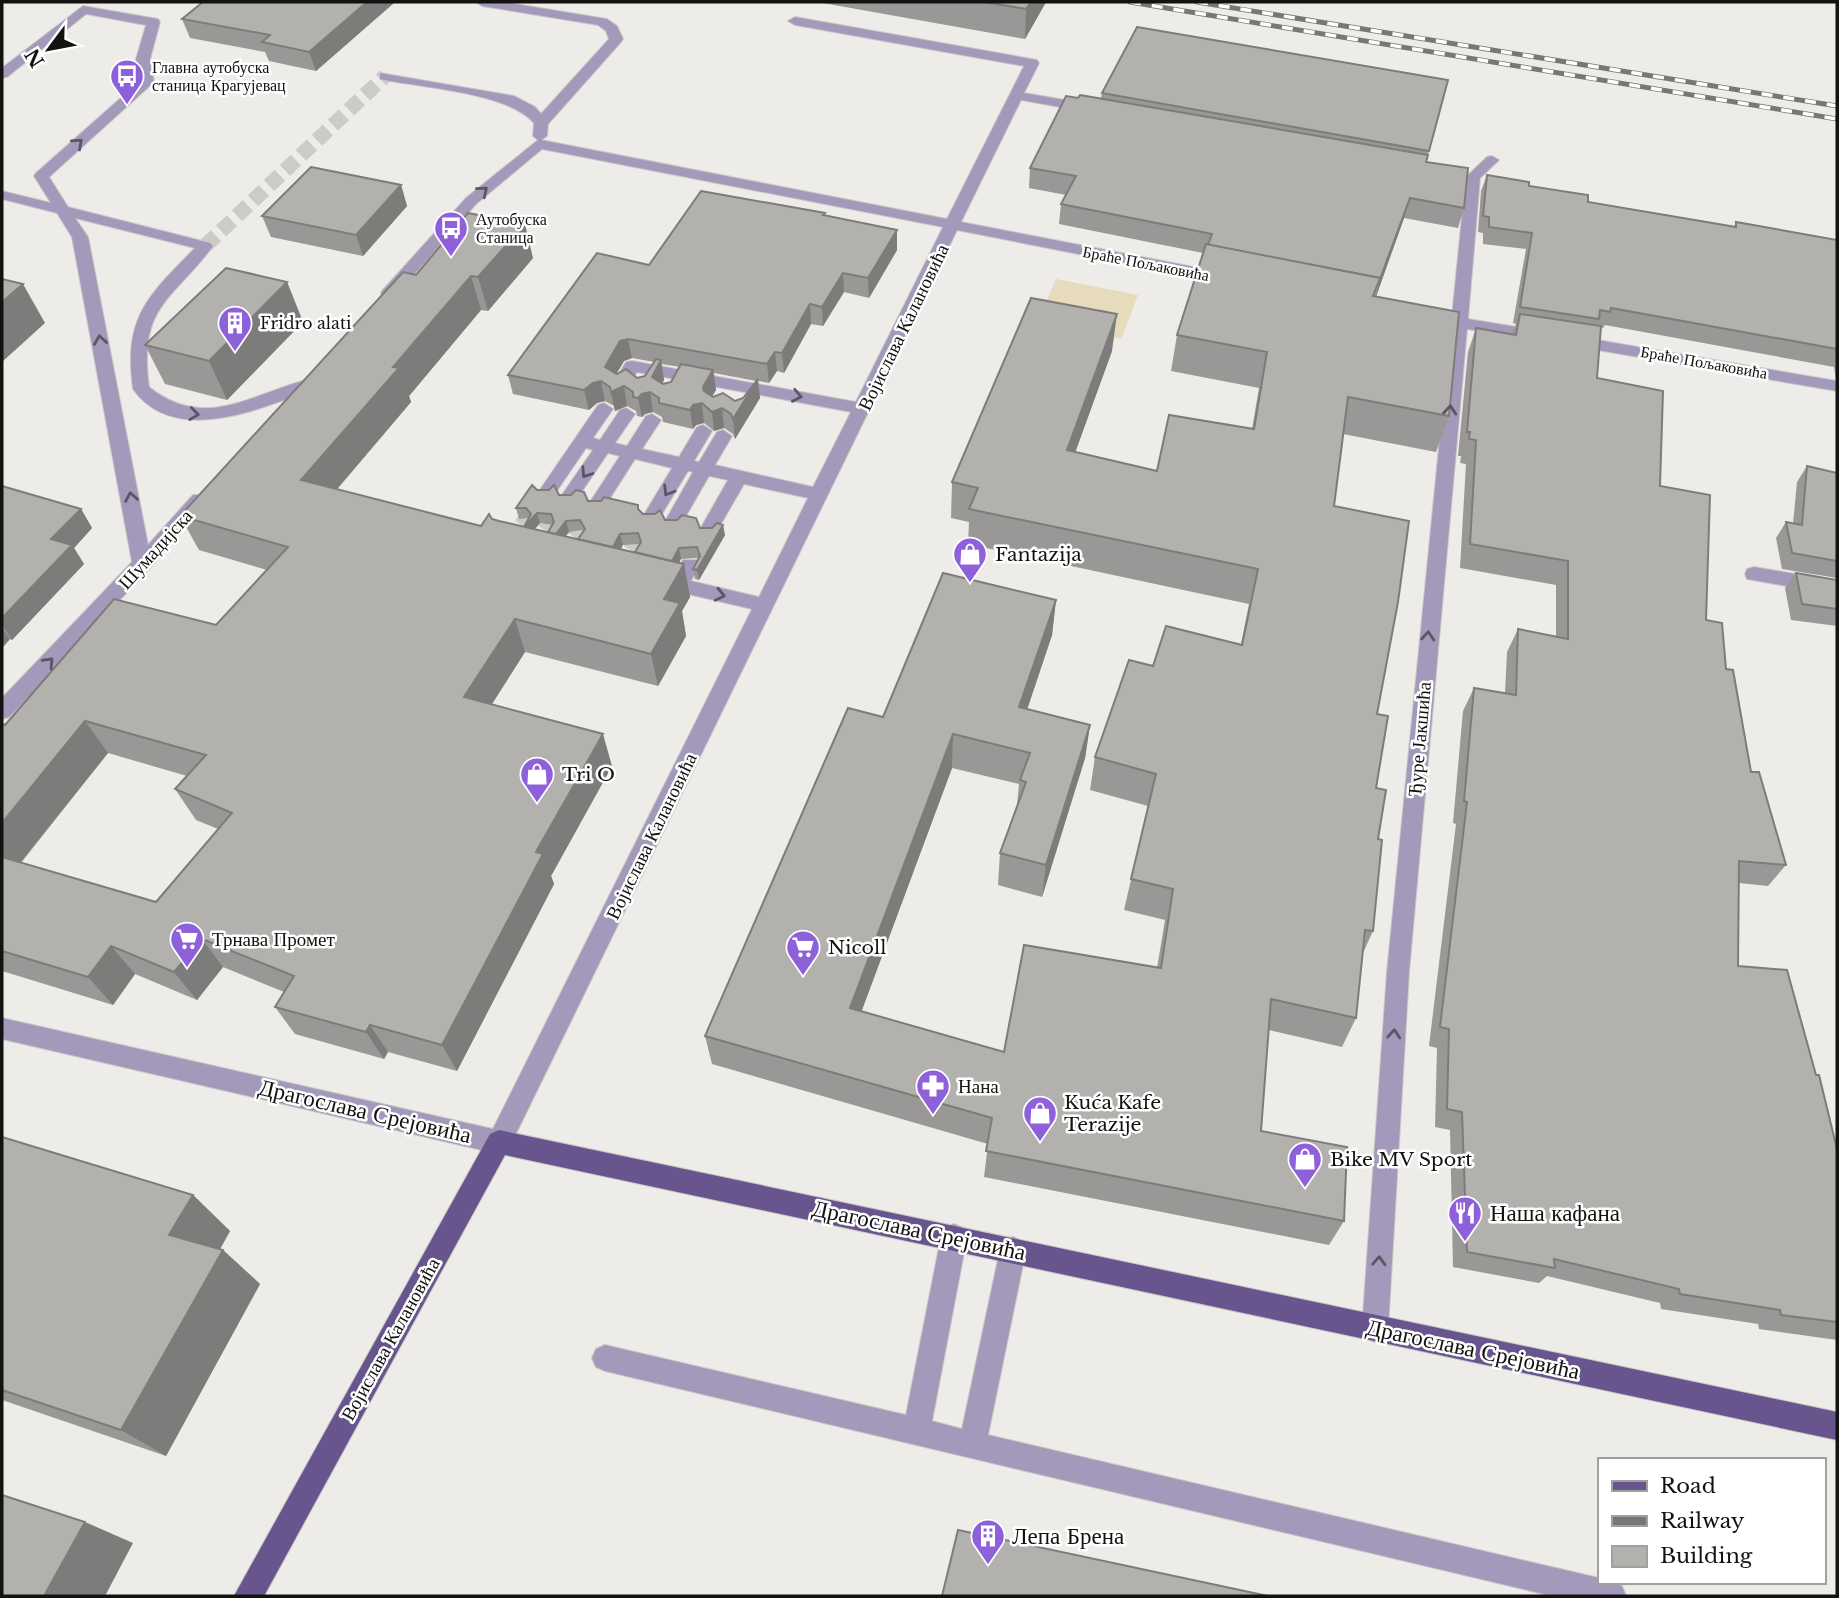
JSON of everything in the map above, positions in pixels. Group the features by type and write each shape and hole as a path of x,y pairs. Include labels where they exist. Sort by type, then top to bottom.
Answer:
{"main road":[{"name":"Драгослава Срејовића","path":"499,1142 1837,1426"},
{"name":"Војислава Калановића","path":"248,1596 499,1142"}],"street":[{"path":"376,307 471,201 539,144 541,123 616,39 612,29 602,22 482,2"},
{"path":"2,74 83,10 153,22 143,59 147,82 41,176 80,237 142,564"},
{"name":"Војислава Калановића","path":"499,1142 1032,63 795,21"},
{"path":"385,76 509,99 530,110 541,123"},
{"path":"1015,95 1109,112"},
{"name":"Браће Пољаковића","path":"539,144 1240,281"},
{"name":"Ђуре Јакшића","path":"1375,1329 1398,972 1458,323 1466,176 1492,160"},
{"path":"2,195 205,246 155,298 145,315 136,354 141,368 141,389 150,398 168,408 211,415 263,402 310,380 280,412"},
{"name":"Браће Пољаковића","path":"1417,315 1837,386"},
{"path":"620,386 632,366 654,370 676,380 727,390 753,388 863,409"},
{"path":"640,390 654,370"},
{"path":"742,404 753,388"},
{"path":"546,494 604,409"},
{"path":"568,499 626,414"},
{"path":"597,505 652,420"},
{"path":"651,518 703,431"},
{"path":"673,523 723,436"},
{"path":"580,441 820,495"},
{"path":"708,531 739,477"},
{"name":"Шумадијска","path":"2,711 142,564 206,491"},
{"path":"679,585 690,565"},
{"path":"1754,574 1837,587"},
{"path":"643,576 765,606"},
{"name":"Драгослава Срејовића","path":"2,1029 499,1142"},
{"path":"916,1432 954,1237"},
{"path":"972,1445 1013,1250"},
{"path":"605,1358 1612,1596"}],"shaded area":[{"path":"1056,279 1138,295 1121,339 1037,322"}],"building":[{"path":"203,2 367,2 309,52 262,42 270,35 182,19"},
{"path":"985,2 1031,2 1026,9"},
{"path":"1137,27 1448,80 1429,151 1102,93"},
{"path":"1080,95 1428,155 1426,162 1468,168 1464,208 1410,198 1379,279 1208,245 1212,234 1061,204 1076,176 1030,168 1066,96 1078,98"},
{"path":"311,167 401,185 356,235 262,216"},
{"path":"1487,175 1529,182 1529,186 1588,195 1588,202 1736,227 1736,222 1837,240 1837,349 1611,308 1610,312 1600,310 1599,319 1520,307 1532,233 1489,227 1489,217 1483,216"},
{"path":"701,191 825,213 823,215 897,230 868,278 843,273 822,307 810,304 782,353 775,352 767,364 628,339 620,341 605,367 617,374 626,369 637,378 645,376 656,359 661,360 652,377 663,384 671,382 681,364 713,370 703,387 704,391 713,397 723,393 735,401 743,398 758,379 733,419 731,414 722,408 712,412 702,403 693,405 690,410 659,403 659,398 650,392 638,398 633,397 633,392 624,386 611,392 610,387 601,381 584,390 508,375 597,253 649,265"},
{"path":"468,213 525,224 478,277 471,276 393,367 399,368 301,480 481,526 489,514 492,519 499,521 684,564 664,599 680,603 651,654 515,619 464,697 603,734 536,852 543,854 442,1045 370,1025 366,1032 275,1007 294,976 202,939 174,972 111,946 88,977 2,951 2,857 156,902 232,813 175,789 206,755 85,721 2,823 2,724 5,725 114,599 216,625 288,547 180,516 403,272 416,275"},
{"path":"1206,244 1380,278 1373,296 1459,312 1449,416 1348,397 1334,506 1409,521 1398,602 1377,714 1388,716 1376,788 1386,790 1378,839 1382,840 1373,931 1365,930 1356,1018 1271,999 1261,1131 1347,1147 1344,1221 986,1151 992,1118 705,1036 848,708 883,717 943,573 1056,600 1019,707 1090,725 1046,865 1000,853 1026,782 1020,780 1030,753 953,734 850,1008 1004,1052 1024,945 1161,968 1173,889 1131,879 1156,774 1095,757 1129,660 1153,666 1166,626 1242,645 1258,569 969,509 978,488 952,482 1031,298 1117,314 1067,450 1157,471 1169,415 1254,429 1267,352 1177,335"},
{"path":"226,268 287,282 209,361 145,345"},
{"path":"2,279 23,284 2,302"},
{"path":"1520,314 1601,326 1597,378 1663,391 1660,486 1710,495 1706,620 1722,623 1726,669 1733,670 1751,772 1759,772 1786,865 1739,861 1738,966 1787,970 1816,1075 1819,1075 1837,1149 1837,1322 1781,1315 1780,1310 1680,1294 1679,1289 1554,1259 1555,1268 1467,1252 1462,1112 1447,1109 1449,1029 1440,1027 1467,802 1464,801 1474,688 1516,695 1518,629 1568,639 1568,561 1470,544 1476,440 1469,439 1470,432 1467,432 1476,328 1516,335"},
{"path":"1807,466 1837,473 1837,561 1792,553 1786,522 1802,525"},
{"path":"532,485 537,490 549,490 554,485 559,495 571,495 576,490 584,492 588,501 601,501 604,497 638,505 643,514 655,514 660,510 665,520 677,520 682,515 696,518 700,528 712,528 717,523 723,525 697,570 693,569 700,556 697,547 679,548 672,561 635,552 641,542 638,533 620,534 613,547 578,539 585,529 580,520 566,521 556,534 548,532 554,522 551,514 537,513 524,527 531,514 526,508 516,508"},
{"path":"2,486 81,509 51,539 72,545 2,618"},
{"path":"1796,573 1837,580 1837,609 1802,604"},
{"path":"2,1137 193,1195 169,1235 223,1250 121,1430 2,1390"},
{"path":"2,1495 85,1522 44,1596 2,1596"},
{"path":"958,1530 1268,1596 942,1596"}],"tunnel":[{"path":"205,246 385,76"},
{"path":"523,526 544,495"},
{"path":"546,531 567,500"},
{"path":"576,538 595,507"},
{"path":"632,551 650,520"}],"railway":[{"path":"1130,2 1837,119"},
{"path":"1197,2 1837,106"}],"place":[{"name":"Главна аутобуска станица Крагујевац","path":"127,106"},
{"name":"Аутобуска Станица","path":"451,258"},
{"name":"Fridro alati","path":"235,353"},
{"name":"Fantazija","path":"970,584"},
{"name":"Tri O","path":"537,804"},
{"name":"Трнава Промет","path":"187,969"},
{"name":"Nicoll","path":"803,977"},
{"name":"Нана","path":"933,1116"},
{"name":"Kuća Kafe Terazije","path":"1040,1143"},
{"name":"Bike MV Sport","path":"1305,1189"},
{"name":"Наша кафана","path":"1465,1243"},
{"name":"Лепа Брена","path":"988,1566"}]}
